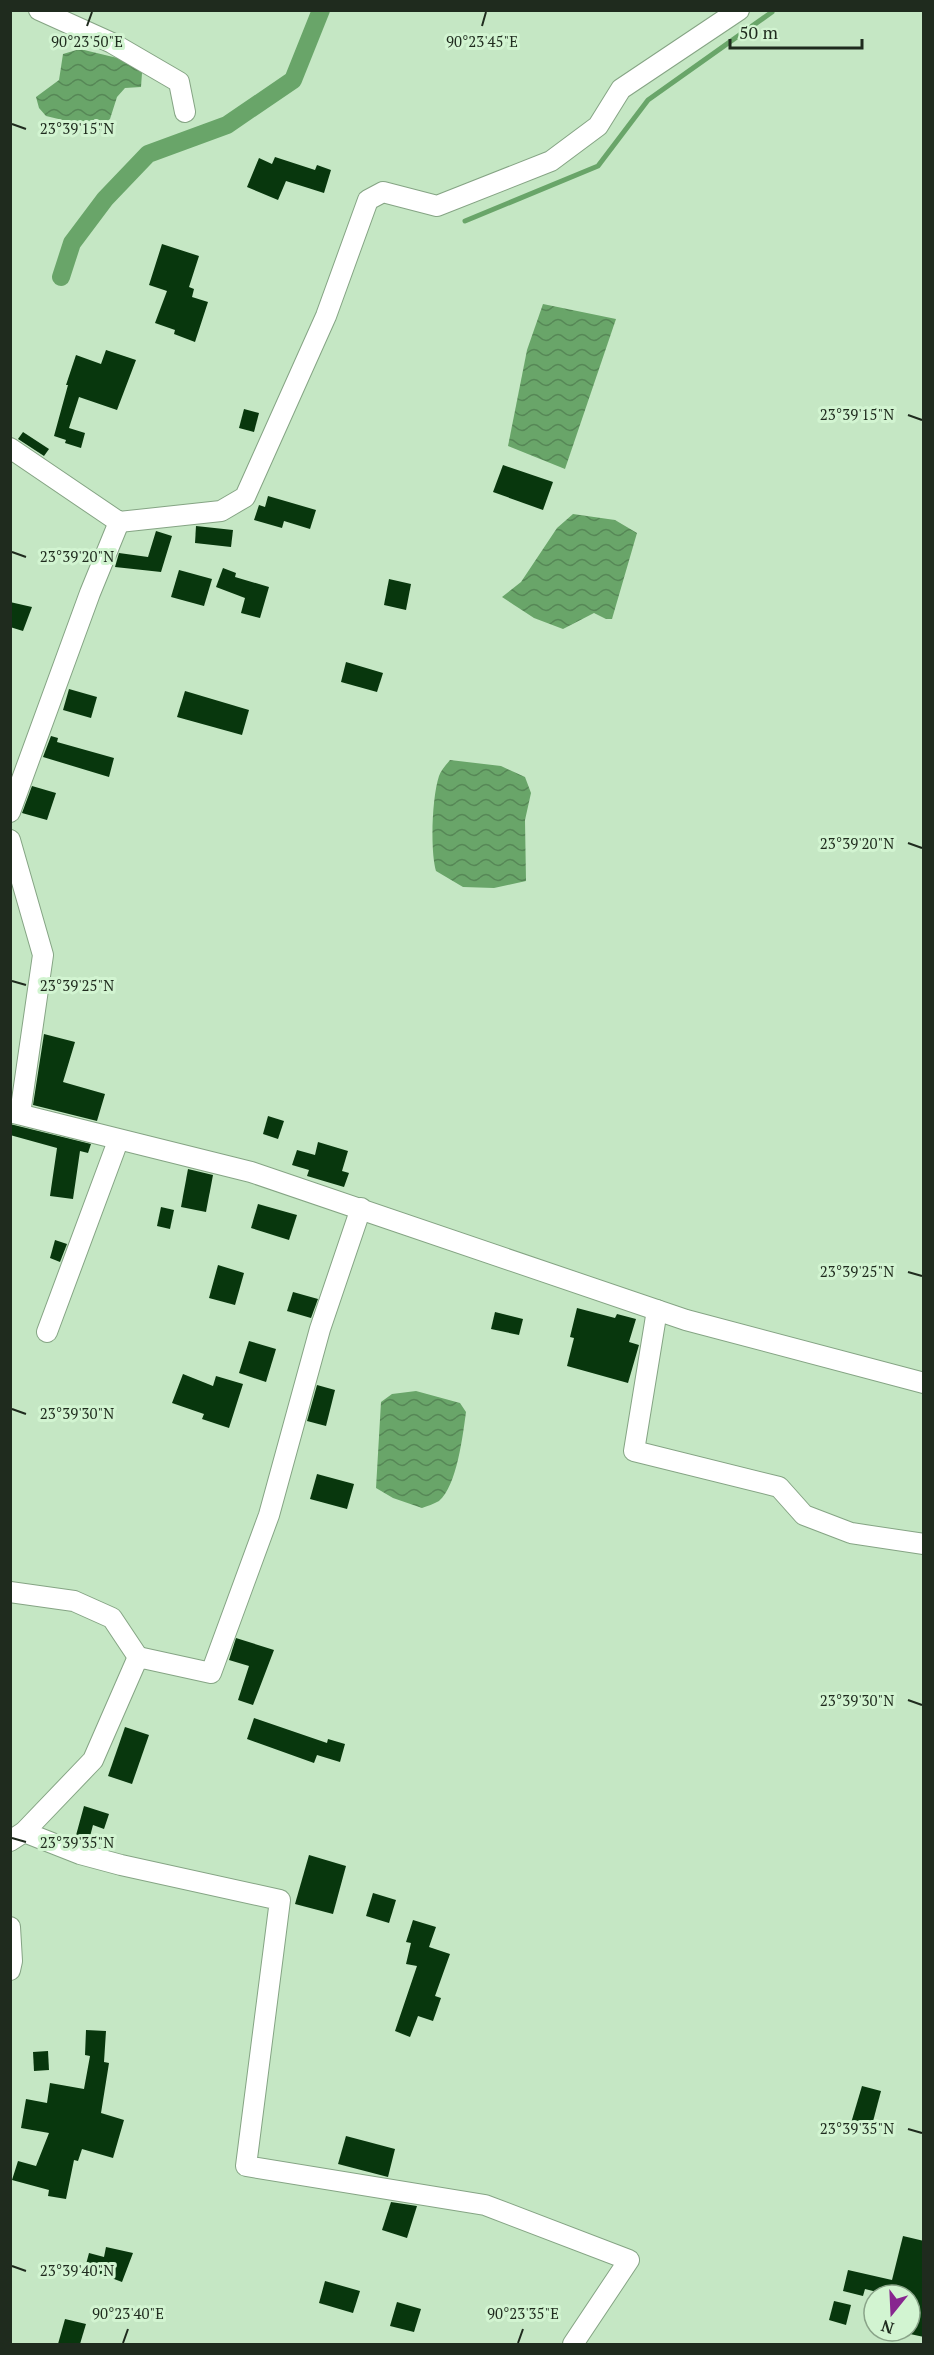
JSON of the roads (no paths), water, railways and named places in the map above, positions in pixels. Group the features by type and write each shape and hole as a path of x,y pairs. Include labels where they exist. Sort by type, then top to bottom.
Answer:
{"street":[{"path":"39,10 112,43 179,82 185,112"},
{"path":"10,448 118,522 221,511 244,497 326,316 368,200 383,192 437,206 550,161 598,126 621,89 739,10"},
{"path":"10,812 118,522"},
{"path":"10,840 43,955 15,1113 118,1141 251,1172 686,1320 924,1383"},
{"path":"47,1332 118,1141"},
{"path":"10,1592 75,1601 112,1618 138,1657 211,1673 269,1515 320,1329 361,1208"},
{"path":"657,1310 634,1451 779,1487 804,1515 851,1533 924,1544"},
{"path":"138,1657 93,1760 17,1837 111,1863 280,1900 246,2166 485,2205 629,2260 573,2344"},
{"path":"10,1927 12,1961 10,1970"}],"water":[{"path":"80,49 134,62 142,73 141,87 125,88 117,97 110,119 103,124 97,134 79,124 46,116 39,108 36,97 59,80 63,54"},
{"path":"543,304 616,319 565,469 508,446 527,350"},
{"path":"573,514 615,520 637,533 612,619 606,619 594,613 563,629 534,618 502,597 521,582 557,528"},
{"path":"450,760 501,766 525,777 531,793 525,820 526,881 494,888 463,887 436,871 432,837 433,810 440,774"},
{"path":"416,1391 460,1403 466,1412 458,1459 450,1484 439,1501 422,1508 393,1498 376,1488 381,1402 392,1394"}],"waterway":[{"path":"61,277 72,243 105,199 148,154 227,125 293,80 321,10"},
{"path":"465,221 598,166 648,100 772,12"}]}
